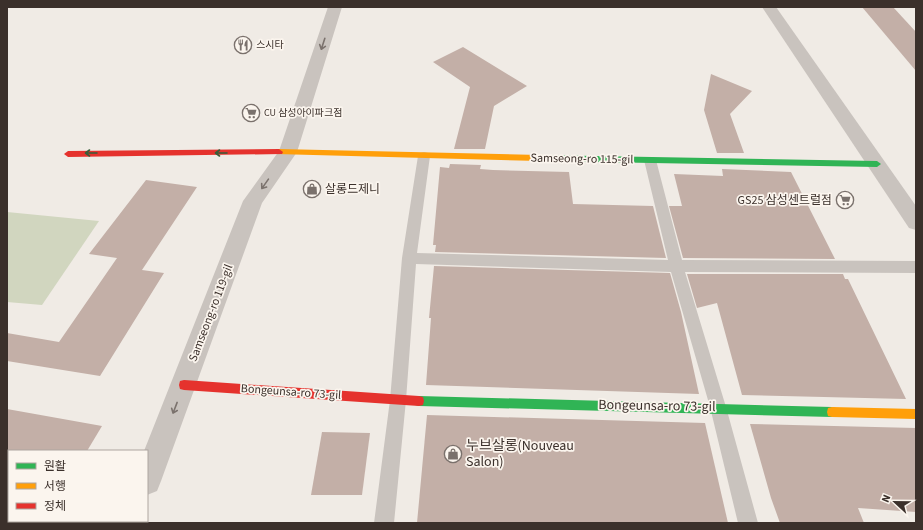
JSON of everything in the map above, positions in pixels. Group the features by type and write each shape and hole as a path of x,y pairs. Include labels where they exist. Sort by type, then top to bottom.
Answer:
{"street":[{"name":"Samseong-ro 119-gil","path":"148,478 253,201 288,152 335,7"},
{"path":"770,7 916,222"},
{"path":"68,154 288,152"},
{"name":"Samseong-ro 115-gil","path":"288,152 424,156 877,164"},
{"name":"Bongeunsa-ro 73-gil","path":"184,385 398,400 718,407 916,414"}],"lane":[{"path":"384,523 398,400 409,258 424,156"},
{"path":"650,160 676,266 718,407 748,523"},
{"path":"409,258 676,266 916,267"}],"green space":[{"path":"7,212 99,221 42,305 7,302"}],"building":[{"path":"862,7 893,7 916,32 916,71"},
{"path":"463,47 527,86 494,106 485,149 454,149 470,87 433,62"},
{"path":"711,74 752,91 730,114 744,153 717,153 704,110"},
{"path":"450,164 481,165 480,169 493,170 569,172 573,204 653,206 666,258 435,252 436,245 433,245 440,167 449,168"},
{"path":"722,169 791,172 835,259 683,258 669,206 682,206 674,174 723,176"},
{"path":"146,180 197,187 142,270 164,273 100,376 7,361 7,333 59,342 117,258 89,254"},
{"path":"434,266 670,273 681,312 699,394 426,385 431,318 429,318"},
{"path":"687,274 843,274 845,279 848,279 906,399 742,395 717,303 697,308"},
{"path":"7,409 102,426 88,450 7,451"},
{"path":"427,415 705,423 728,523 417,523"},
{"path":"750,424 916,428 916,512 858,508 864,523 780,523 771,498"},
{"path":"322,432 370,433 362,495 311,495"}],"traffic: fast":[{"path":"540,158 877,164"},
{"path":"419,401 832,412"}],"traffic: slow":[{"path":"279,152 540,158"},
{"path":"832,412 916,414"}],"traffic: jam":[{"path":"68,154 279,152"},
{"path":"184,385 419,401"}],"place":[{"name":"스시타","path":"243,45"},
{"name":"CU 삼성아이파크점","path":"251,113"},
{"name":"살롱드제니","path":"312,189"},
{"name":"GS25 삼성센트럴점","path":"845,200"},
{"name":"누브살롱(Nouveau Salon)","path":"453,454"}]}
